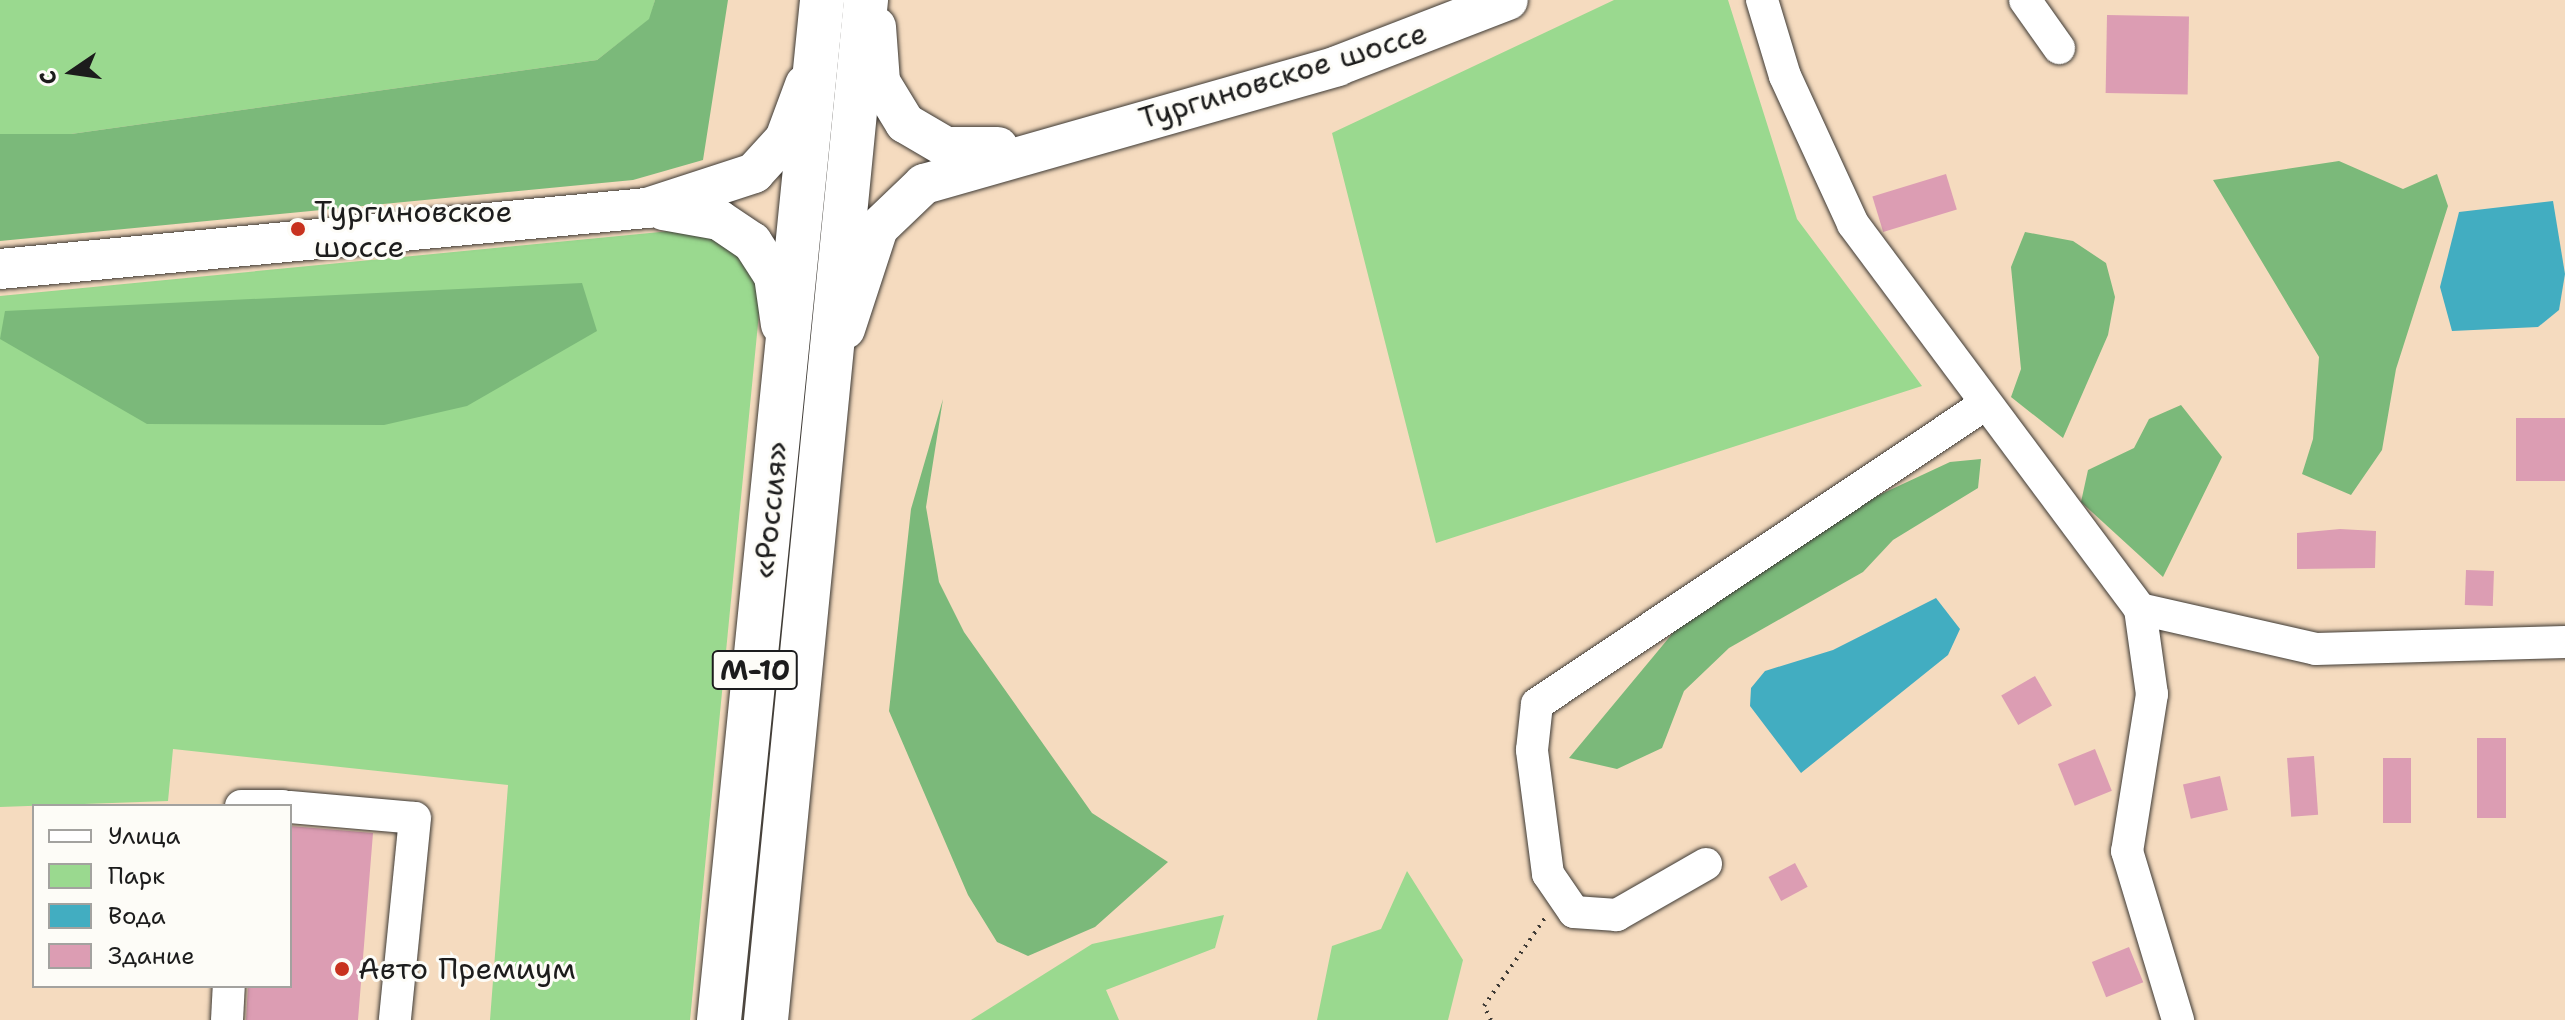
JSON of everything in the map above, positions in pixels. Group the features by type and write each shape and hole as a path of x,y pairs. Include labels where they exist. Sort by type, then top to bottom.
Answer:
{"highway":[{"name":"«Россия»","path":"719,1020 822,0"},
{"name":"«Россия»","path":"766,1020 866,0"}],"main road":[{"name":"Тургиновское шоссе","path":"873,0 880,82 917,134 962,150 1054,142"},
{"name":"Тургиновское шоссе","path":"830,378 870,248 891,211 924,184 1054,142 1337,66 1508,0"},
{"path":"0,269 647,208 727,187 766,163 792,125 818,47"},
{"path":"647,208 719,220 759,250 777,286 785,374"}],"street":[{"path":"1762,0 1820,163 1914,314 2140,609 2152,694 2127,851 2178,1020"},
{"path":"2025,0 2059,48"},
{"path":"1706,864 1617,915 1574,912 1560,897 1539,819 1532,750 1537,704 1984,405"},
{"path":"2140,609 2316,649 2565,642"},
{"path":"292,807 415,818 395,1020"},
{"path":"227,1020 229,988"}],"path":[{"path":"1491,1020 1484,1006 1560,897"}],"green space":[{"path":"0,0 655,0 650,19 597,60 71,134 0,134"},
{"path":"655,0 728,0 703,160 633,180 0,241 0,134 71,134 597,60 649,19"},
{"path":"1614,0 1728,0 1797,219 1922,386 1436,543 1332,133"},
{"path":"2339,161 2403,189 2437,174 2448,206 2396,369 2382,450 2351,495 2302,474 2313,439 2319,357 2213,180"},
{"path":"691,229 739,248 761,293 690,1020 490,1020 508,785 173,749 168,801 0,807 0,296"},
{"path":"2025,232 2073,241 2106,263 2115,297 2108,335 2063,438 2011,397 2021,369 2011,267"},
{"path":"582,283 597,331 467,406 384,425 147,424 0,339 5,311"},
{"path":"943,399 926,507 939,582 964,632 1092,813 1168,862 1095,927 1028,956 997,942 968,895 889,711 911,509"},
{"path":"2181,405 2222,457 2163,577 2081,502 2088,470 2134,448 2149,419"},
{"path":"1981,459 1978,488 1893,540 1863,572 1729,648 1684,691 1662,748 1617,769 1569,758 1682,622 1877,496 1950,462"},
{"path":"1407,871 1463,960 1448,1020 1317,1020 1332,946 1381,929"},
{"path":"1224,915 1215,948 1106,990 1119,1020 971,1020 1092,944"}],"water":[{"path":"2553,201 2565,274 2559,310 2538,327 2452,331 2440,287 2459,212"},
{"path":"1936,598 1960,629 1948,655 1801,773 1750,706 1751,688 1765,671 1833,650"}],"building":[{"path":"2107,15 2189,16 2188,94 2106,93"},
{"path":"1946,174 1957,209 1883,232 1872,197"},
{"path":"2516,418 2565,418 2565,481 2516,481"},
{"path":"2340,529 2376,531 2375,568 2297,569 2297,533"},
{"path":"2466,570 2494,571 2493,606 2465,605"},
{"path":"2035,676 2052,705 2018,725 2001,696"},
{"path":"2477,738 2506,738 2506,818 2477,818"},
{"path":"2095,749 2112,791 2075,806 2058,764"},
{"path":"2314,756 2318,815 2291,817 2287,758"},
{"path":"2383,758 2411,758 2411,823 2383,823"},
{"path":"2220,776 2228,810 2191,819 2183,785"},
{"path":"292,826 373,833 358,1020 246,1020 248,988 292,988"},
{"path":"1795,863 1808,887 1781,901 1769,877"},
{"path":"2129,947 2143,982 2106,997 2092,962"}],"place":[{"name":"Тургиновское шоссе","path":"298,229"},
{"name":"Авто Премиум","path":"342,969"}]}
